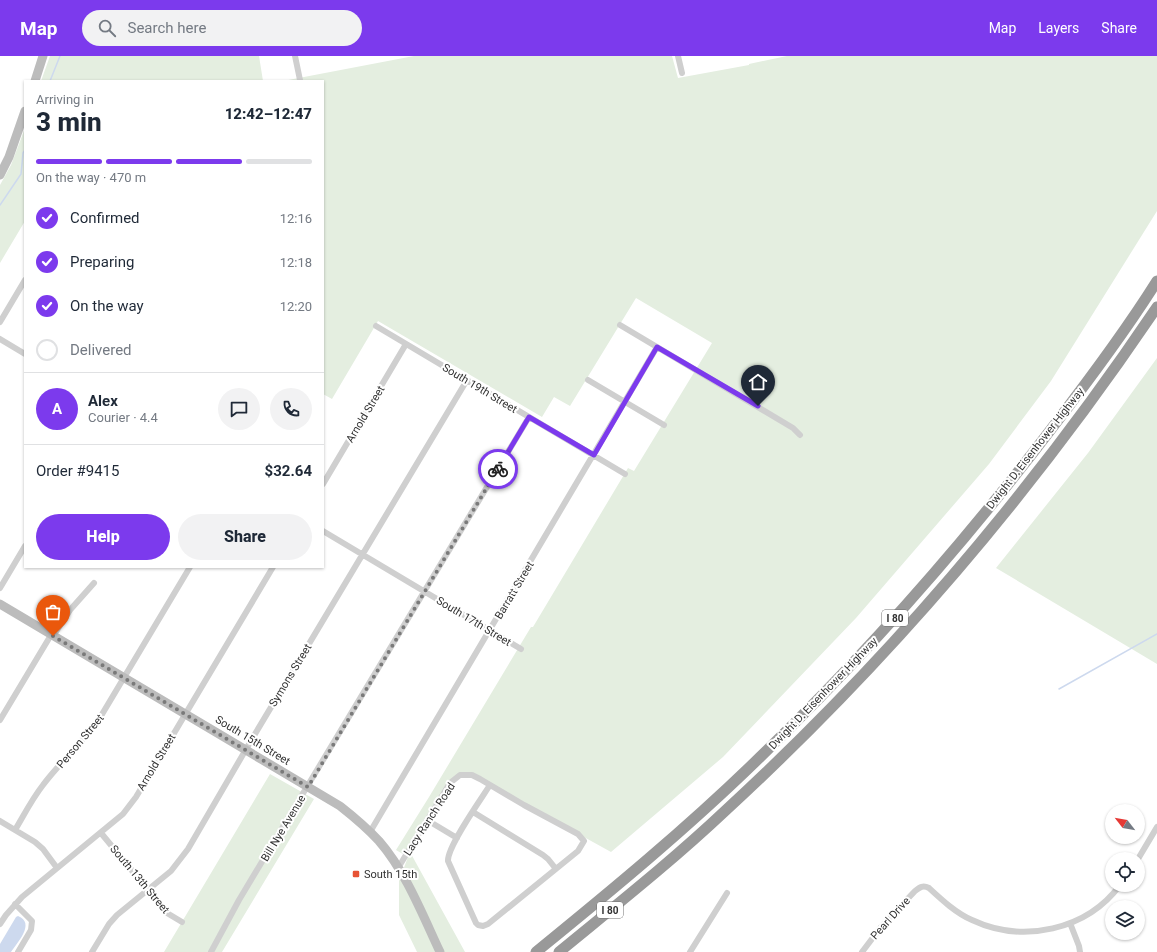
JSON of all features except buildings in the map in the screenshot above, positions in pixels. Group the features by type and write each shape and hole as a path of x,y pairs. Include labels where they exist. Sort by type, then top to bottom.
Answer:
{"highway":[{"name":"Dwight D. Eisenhower Highway","path":"536,952 662,847 755,763 807,711 903,610 972,530 1019,472 1109,351 1157,281"},
{"name":"Dwight D. Eisenhower Highway","path":"559,952 662,868 725,811 798,741 915,619 990,532 1066,435 1157,308"}],"main road":[{"path":"35,80 43,56"},
{"path":"0,175 24,115"},
{"name":"South 15th Street","path":"0,604 340,806 380,842 398,868 440,952"}],"street":[{"path":"295,56 300,80"},
{"path":"678,56 682,73"},
{"path":"0,322 24,282"},
{"path":"620,325 793,428 800,436"},
{"name":"South 19th Street","path":"376,326 625,474"},
{"path":"0,339 24,353"},
{"name":"Arnold Street","path":"324,482 406,344"},
{"name":"Barratt Street","path":"370,832 657,347"},
{"name":"Symons Street","path":"92,952 109,924 117,915 170,870 188,849 467,380"},
{"path":"588,380 664,425"},
{"name":"Bill Nye Avenue","path":"212,952 239,900 529,417"},
{"name":"South 17th Street","path":"324,532 521,649"},
{"path":"0,588 24,548"},
{"name":"Person Street","path":"15,830 33,798 93,728 189,568"},
{"name":"Arnold Street","path":"0,924 15,904 123,814 136,797 272,568"},
{"path":"0,720 52,635 70,610 94,583"},
{"name":"Lacy Ranch Road","path":"398,868 450,783 460,775 466,774 472,775 578,834 584,841 578,851 556,869"},
{"path":"473,812 544,855 556,869 488,924 483,926 480,926 476,922 448,861 448,853 473,812 490,785"},
{"path":"427,820 457,838"},
{"path":"0,821 33,840 43,849 57,868"},
{"path":"1142,852 1157,827"},
{"name":"South 13th Street","path":"101,832 167,913 182,922"},
{"name":"Pearl Drive","path":"862,952 881,927 915,890 922,886 929,888 946,904 962,915 973,921 1000,930 1013,932 1040,932 1070,923"},
{"path":"1080,952 1080,946 1070,923 1092,911 1114,892"},
{"path":"690,952 726,893"},
{"path":"15,904 32,921 31,930 18,952"}],"green space":[{"path":"50,56 259,56 263,80 41,80"},
{"path":"414,56 672,56 678,78 749,65 787,56 1157,56 1157,211 1051,381 989,464 856,618 723,757 611,852 472,775 455,779 410,852 465,952 417,952 399,915 399,881 408,857 396,850 531,627 533,627 628,468 634,471 712,343 636,298 570,406 554,397 542,417 378,321 332,399 324,395 324,80 288,80"},
{"path":"24,131 24,223 0,263 0,185 11,165"},
{"path":"1157,358 1157,664 996,568 1088,453"},
{"path":"270,774 314,799 222,952 164,952"}],"water":[{"path":"18,916 23,919 25,923 24,933 11,952 0,952 0,944"}],"waterway":[{"path":"50,80 60,56"},
{"path":"0,205 21,174 24,152"},
{"path":"1059,689 1157,634"}],"way so far":[{"path":"53,636 308,787 498,469"}],"place":[{"name":"South 15th","path":"356,874"}],"route":[{"path":"498,469 529,417 594,455 657,347 758,406"}]}
